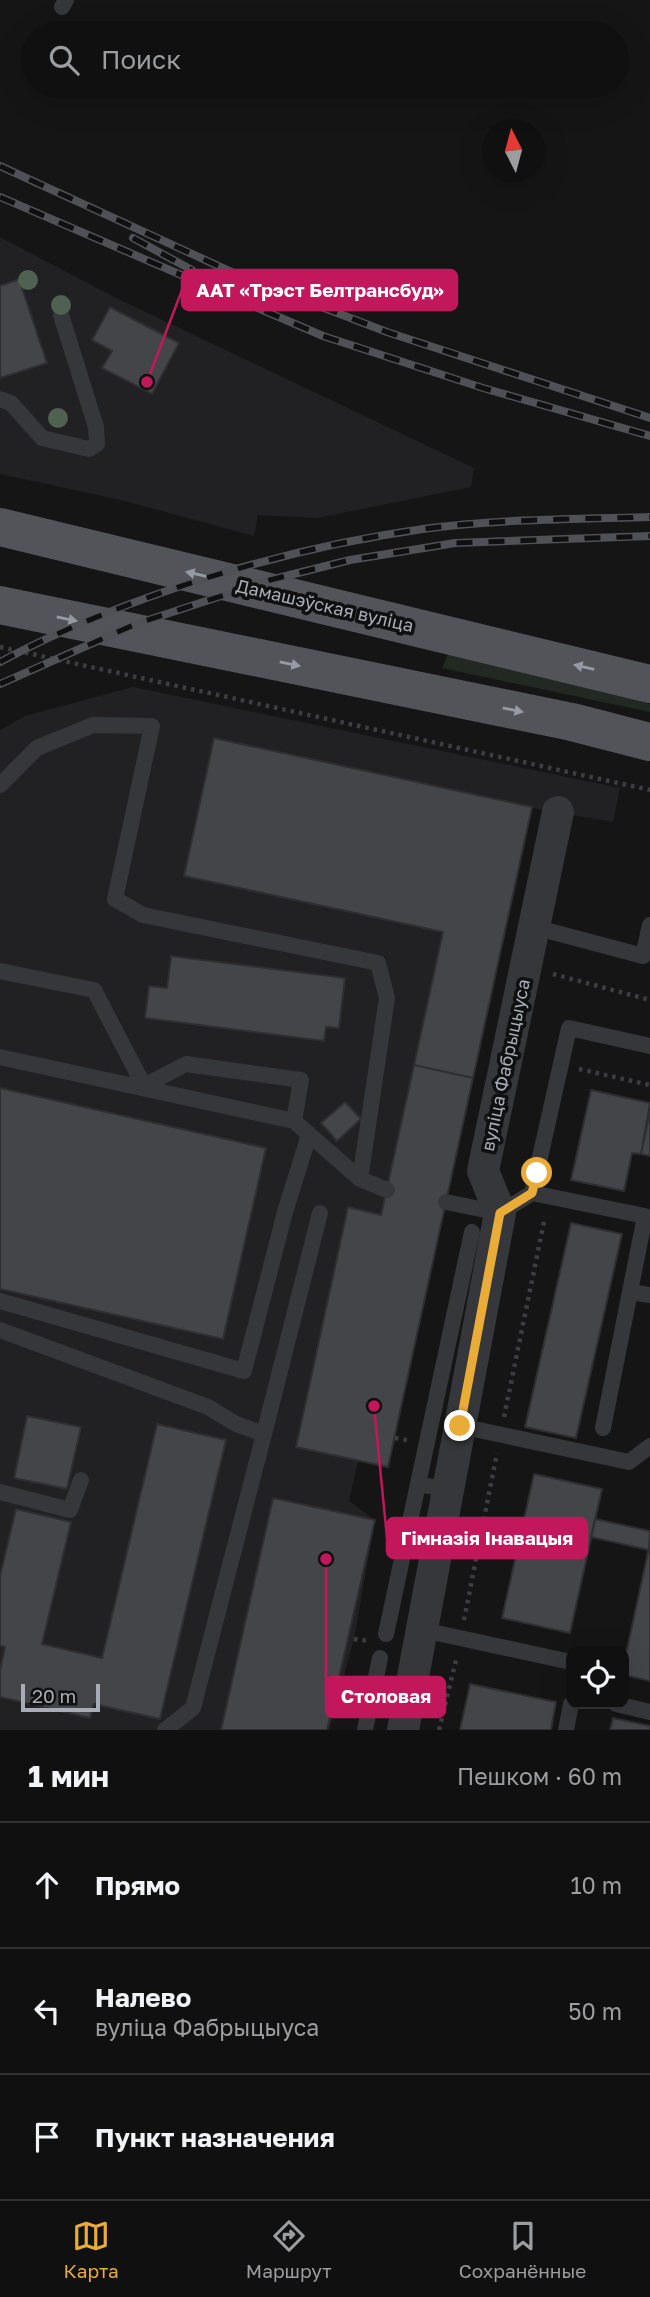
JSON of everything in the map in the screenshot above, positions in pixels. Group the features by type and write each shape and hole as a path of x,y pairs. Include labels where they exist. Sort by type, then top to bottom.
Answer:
{"main road":[{"name":"Дамашэўская вуліца","path":"0,527 650,684"},
{"path":"0,606 572,722 650,743"}],"street":[{"name":"вуліца Фабрыцыуса","path":"500,1213 483,1171 558,812"},
{"path":"403,1730 424,1630 500,1213"}],"lane":[{"path":"0,399 11,402 43,438 89,449 97,444 96,427 61,315"},
{"path":"0,785 37,748 93,725 152,726 115,900 142,915 378,962 387,998 360,1179"},
{"path":"534,928 643,956 650,925"},
{"path":"0,971 94,990 144,1086"},
{"path":"532,1193 569,1028 650,1046"},
{"path":"0,1057 144,1086 294,1121 360,1179 387,1191"},
{"path":"144,1086 186,1065 301,1080 294,1121"},
{"path":"0,1301 244,1371 285,1212 309,1135"},
{"path":"446,1202 500,1213 532,1193 645,1216 603,1428"},
{"path":"165,1730 193,1708 320,1213"},
{"path":"386,1634 472,1232"},
{"path":"630,1292 650,1296"},
{"path":"0,1330 208,1407 236,1424 264,1434"},
{"path":"460,1426 629,1462 650,1446"},
{"path":"0,1492 70,1510 81,1480"},
{"path":"418,1484 449,1490"},
{"path":"424,1630 566,1661"},
{"path":"365,1730 380,1658"},
{"path":"629,1707 650,1712"},
{"path":"566,1730 570,1709"}],"path":[{"path":"0,647 650,790"},
{"path":"576,1082 579,1069 650,1085"},
{"path":"439,1730 461,1638 550,1196"}],"shaded area":[{"path":"0,237 114,297 474,468 471,487 317,518 258,515 254,536 121,500 0,474"},
{"path":"448,654 627,697 650,704 650,712 442,668"},
{"path":"133,687 620,788 613,822 532,808 388,1467 358,1461 349,1501 375,1520 354,1639 329,1730 0,1730 0,730 25,716"}],"building":[{"path":"19,279 47,363 0,378 0,286"},
{"path":"110,307 179,343 152,394 102,368 112,351 92,340"},
{"path":"214,738 532,807 473,1078 414,1065 443,932 184,876"},
{"path":"171,956 345,978 339,1028 326,1027 324,1041 145,1018 149,986 167,988"},
{"path":"414,1065 473,1078 388,1467 296,1447 348,1207 381,1215"},
{"path":"0,1088 266,1148 223,1339 0,1289"},
{"path":"591,1090 650,1103 641,1154 632,1153 624,1191 571,1180"},
{"path":"345,1102 361,1119 337,1141 321,1123"},
{"path":"650,1111 650,1156 641,1154"},
{"path":"571,1223 622,1234 576,1438 525,1427"},
{"path":"27,1416 81,1427 67,1489 14,1478"},
{"path":"157,1424 226,1440 160,1719 94,1704 90,1718 0,1697 0,1670 5,1647 0,1646 0,1576 16,1509 71,1522 42,1644 102,1658"},
{"path":"534,1474 602,1489 570,1633 502,1618"},
{"path":"273,1498 375,1520 327,1730 221,1730"},
{"path":"595,1519 650,1531 649,1550 591,1537"},
{"path":"650,1543 650,1681 629,1676 628,1646"},
{"path":"470,1684 556,1702 551,1730 460,1730"},
{"path":"613,1718 650,1726 650,1730 610,1730"}],"railway":[{"path":"0,166 238,275 387,332 650,418"},
{"path":"0,197 323,336 483,388 650,436"},
{"path":"133,238 192,270"},
{"path":"0,662 98,616 151,596 261,562 316,549 423,529 479,523 650,517"},
{"path":"0,684 136,624 270,580 350,560 455,543 650,536"}],"place":[{"name":"ААТ «Трэст Белтрансбуд»","path":"147,382"},
{"name":"Гімназія Інавацыя","path":"374,1406"},
{"name":"Столовая","path":"326,1559"}],"route":[{"path":"460,1426 500,1213 532,1193 537,1173"}]}
